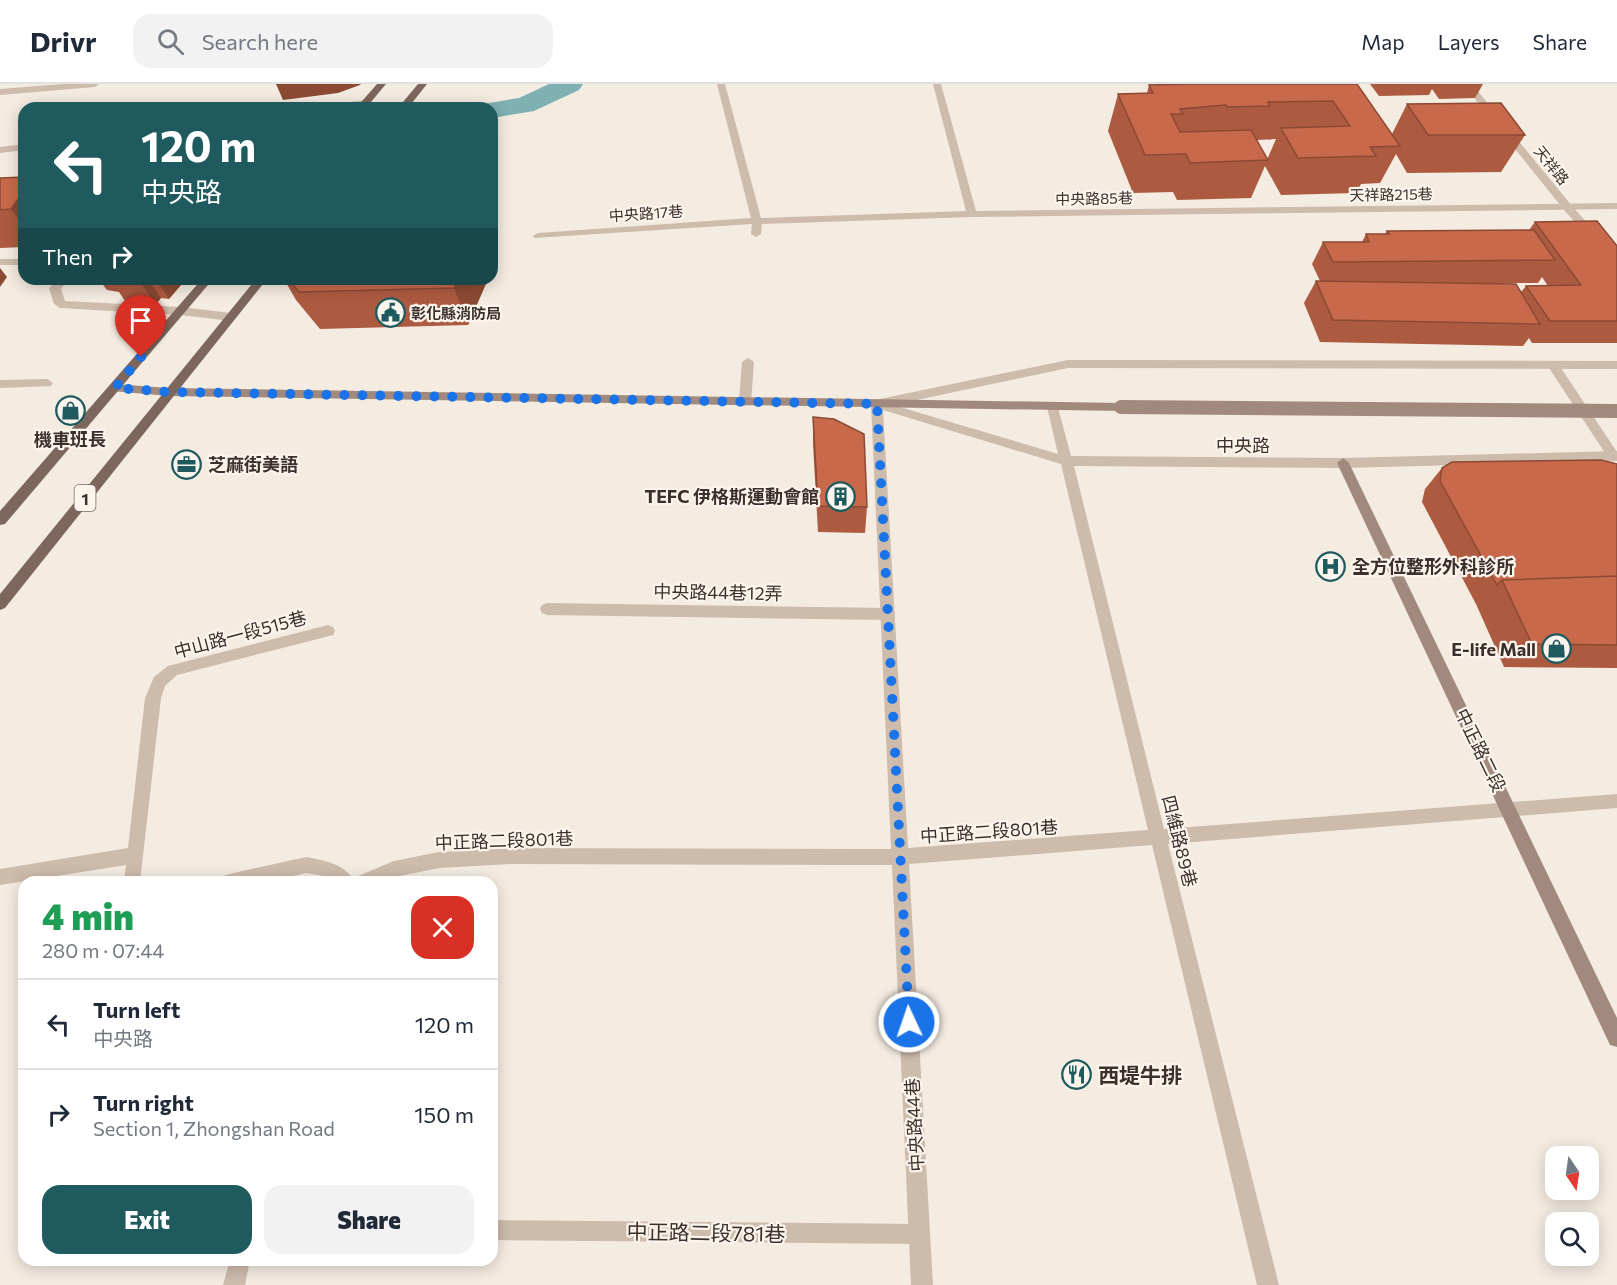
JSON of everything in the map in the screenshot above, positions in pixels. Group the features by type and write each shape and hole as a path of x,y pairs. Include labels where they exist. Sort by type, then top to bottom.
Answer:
{"main road":[{"path":"366,102 382,84"},
{"path":"408,102 423,84"},
{"path":"0,520 203,285"},
{"name":"1","path":"0,604 257,285"}],"street":[{"path":"0,92 95,84"},
{"path":"721,84 757,221 756,234"},
{"path":"937,84 972,214"},
{"name":"天祥路","path":"1467,84 1568,208 1617,263"},
{"path":"0,150 18,148"},
{"name":"天祥路215巷","path":"1216,211 1617,206"},
{"name":"中央路85巷","path":"825,219 972,214 1216,211"},
{"name":"中央路17巷","path":"538,236 757,221 825,219"},
{"path":"0,262 18,262"},
{"path":"58,285 55,288 60,304 181,311 231,317"},
{"path":"746,402 748,363"},
{"name":"中央路","path":"877,404 1068,364 1617,365"},
{"path":"1553,365 1616,458"},
{"path":"0,384 47,383"},
{"name":"中央路","path":"115,388 169,392 1053,407 1617,411"},
{"name":"中央路","path":"877,404 1066,461 1343,463 1616,458"},
{"name":"中央路44巷","path":"877,404 922,1285"},
{"name":"四維路89巷","path":"1053,407 1268,1285"},
{"name":"中正路二段","path":"1343,463 1617,1038"},
{"name":"中央路44巷12弄","path":"547,609 888,614"},
{"name":"中山路一段515巷","path":"133,876 153,698 159,682 174,670 328,631"},
{"name":"中正路二段801巷","path":"378,876 394,869 439,860 501,857 901,857 1617,801"},
{"path":"0,878 136,855"},
{"path":"256,876 306,865 328,869 338,876"},
{"name":"中正路二段781巷","path":"498,1230 919,1234"},
{"path":"234,1285 239,1266"}],"building":[{"path":"1357,84 1400,146 1370,147 1376,156 1298,158 1281,128 1350,126 1333,101 1268,102 1270,106 1227,107 1226,105 1180,109 1183,114 1171,114 1180,132 1251,130 1268,160 1190,163 1186,154 1145,155 1118,94 1153,93 1149,85"},
{"path":"1501,103 1525,135 1428,135 1407,104"},
{"path":"18,177 18,199 11,209 0,210 0,178"},
{"path":"1597,221 1617,246 1617,321 1550,321 1526,286 1581,285 1535,222"},
{"path":"1534,230 1555,260 1333,262 1323,242 1369,242 1366,234 1389,234 1387,231"},
{"path":"1316,281 1516,284 1540,324 1333,320"},
{"path":"293,285 455,285 454,288 299,292"},
{"name":"TEFC 伊格斯運動會館","path":"813,417 834,419 864,434 867,507 818,506"},
{"path":"1601,460 1617,464 1617,576 1502,580 1497,585 1440,481 1442,468 1452,462"},
{"path":"1617,576 1617,645 1532,644 1502,580"}],"waterway":[{"path":"498,109 525,105 570,84"}],"place":[{"name":"彰化縣消防局","path":"390,313"},
{"name":"機車班長","path":"70,410"},
{"name":"芝麻街美語","path":"187,464"},
{"name":"TEFC 伊格斯運動會館","path":"840,496"},
{"name":"全方位整形外科診所","path":"1331,566"},
{"name":"E-life Mall","path":"1557,649"},
{"name":"西堤牛排","path":"1077,1074"}],"route":[{"path":"141,357 115,388 169,392 877,404 909,1022"}]}
